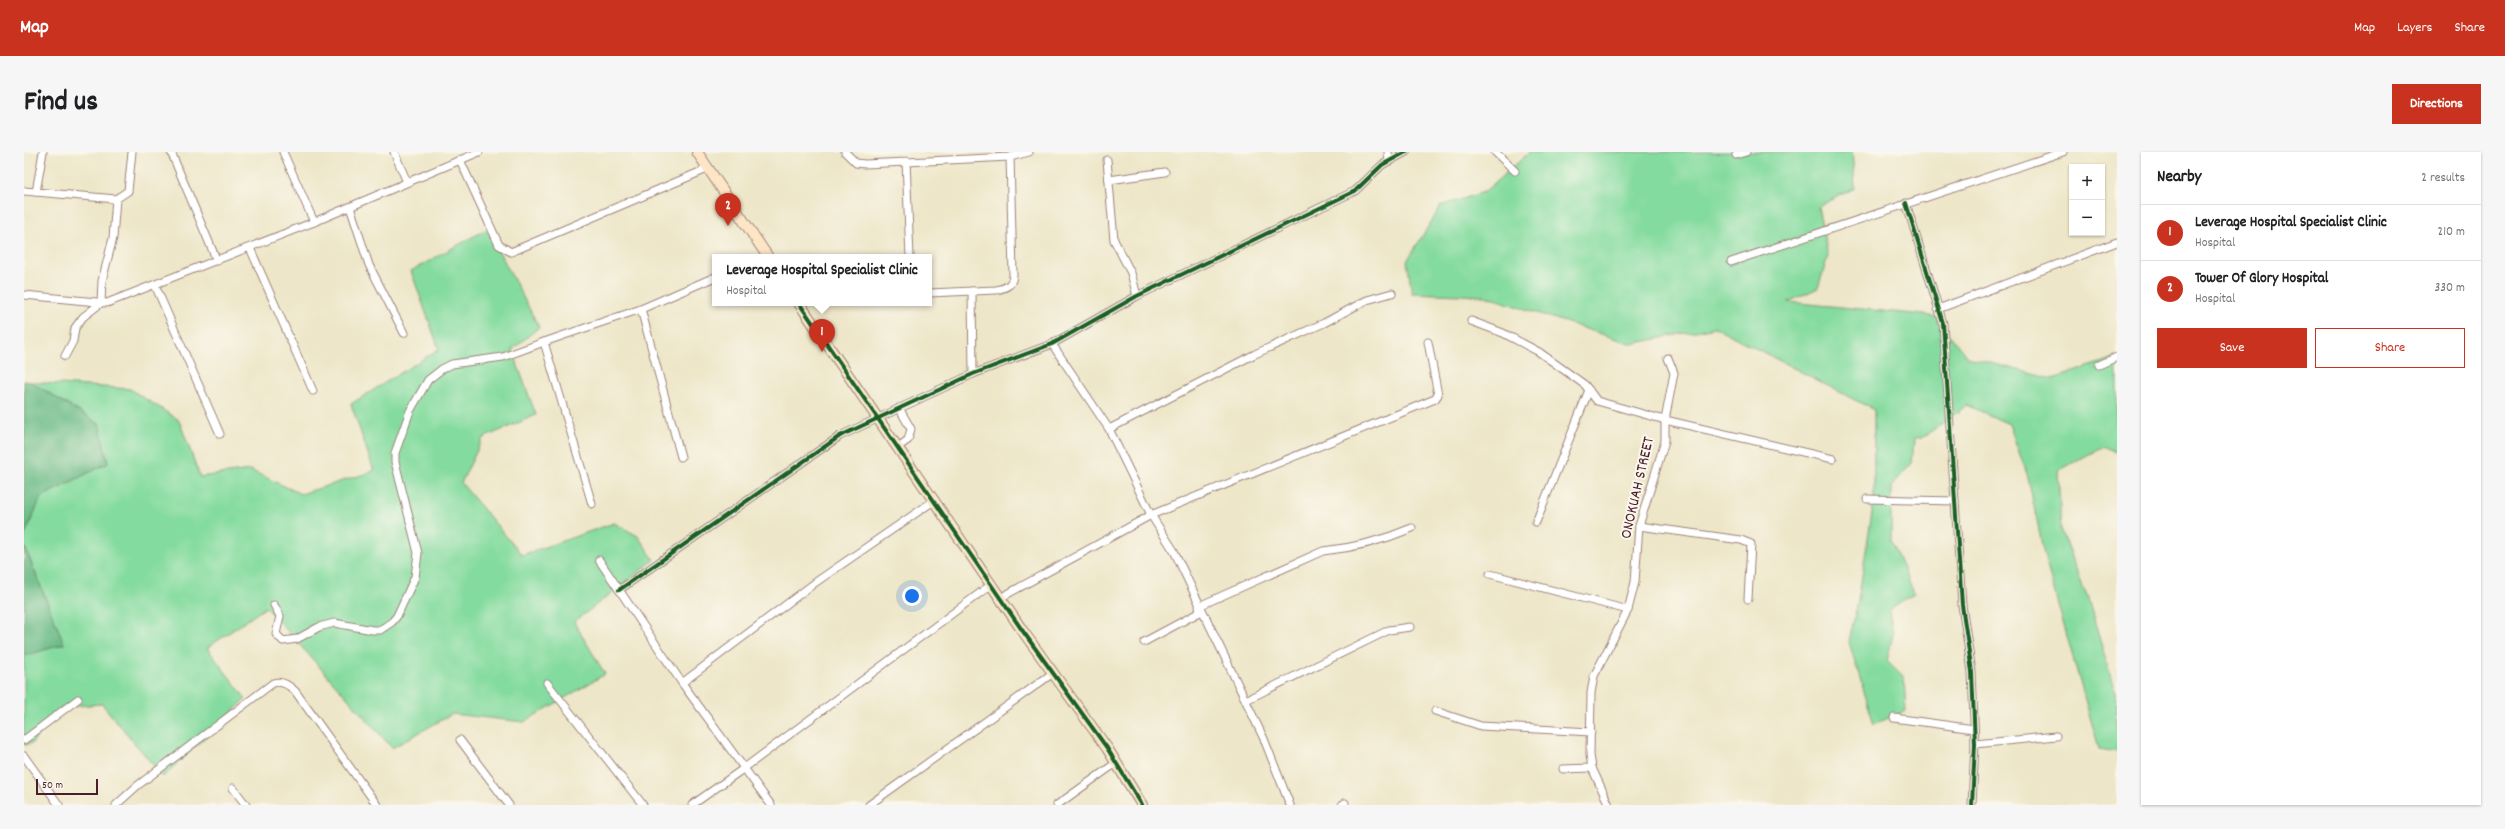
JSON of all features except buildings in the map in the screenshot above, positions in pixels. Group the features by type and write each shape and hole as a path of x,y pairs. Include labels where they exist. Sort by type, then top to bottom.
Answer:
{"street":[{"path":"36,192 43,152"},
{"path":"24,191 116,199 128,191 132,152"},
{"path":"171,152 217,261"},
{"path":"282,152 314,222"},
{"path":"394,152 407,182"},
{"path":"65,356 72,341 75,328 83,316 101,303 155,285 250,248 479,152"},
{"path":"697,152 707,169 766,254"},
{"path":"845,152 856,163 1010,157 1029,152"},
{"path":"1388,152 1389,161"},
{"path":"619,590 840,436 973,374 1052,344 1137,296 1355,191 1376,169 1406,152"},
{"path":"1495,152 1515,171"},
{"path":"1736,155 1746,152"},
{"path":"1731,262 2045,155 2063,152"},
{"path":"932,293 1006,288 1013,279 1010,157"},
{"path":"460,160 499,245 511,252 707,169"},
{"path":"1108,160 1114,240 1130,273 1137,296"},
{"path":"906,161 910,254"},
{"path":"1109,180 1166,172"},
{"path":"101,303 102,281 113,238 116,199"},
{"path":"1906,202 1943,323 1962,605 1972,672 1975,744 1972,805"},
{"path":"350,207 369,265 404,333"},
{"path":"1938,309 2117,242"},
{"path":"250,248 313,391"},
{"path":"274,605 280,616 276,634 283,641 297,639 319,627 334,623 380,630 392,622 406,600 417,568 418,552 395,462 395,453 410,411 428,380 447,366 467,361 503,357 641,308 712,278"},
{"path":"155,285 220,434"},
{"path":"972,291 973,374"},
{"path":"1109,429 1255,354 1289,340 1367,300 1392,293"},
{"path":"24,295 101,303"},
{"path":"801,306 1116,763 1142,805"},
{"path":"641,308 681,457"},
{"path":"1472,321 1503,332 1539,352 1588,390 1597,401 1665,420 1833,459"},
{"path":"544,342 592,504"},
{"path":"1002,597 1151,515 1435,399 1438,395 1428,342"},
{"path":"1052,344 1109,429 1151,515 1174,551 1199,606 1246,700 1290,805"},
{"path":"2099,365 2117,357"},
{"name":"ONOKUAH STREET","path":"1609,805 1592,768 1590,755 1591,693 1594,676 1628,610 1635,582 1640,526 1665,441 1665,420 1674,373 1668,358"},
{"path":"1536,522 1588,390"},
{"path":"898,446 908,440 911,429 899,408"},
{"path":"1867,499 1955,501"},
{"path":"682,683 816,582 935,500"},
{"path":"1640,526 1741,540 1751,544 1748,599"},
{"path":"1199,606 1323,551 1344,549 1388,538 1412,528"},
{"path":"599,560 682,683 771,805"},
{"path":"1490,574 1628,610"},
{"path":"692,805 744,770 992,584"},
{"path":"1144,642 1200,612 1199,606"},
{"path":"1246,700 1390,630 1410,627"},
{"path":"869,805 1053,673"},
{"path":"116,805 164,765 273,683 280,682 288,684 295,691 377,805"},
{"path":"547,683 643,805"},
{"path":"24,740 78,699"},
{"path":"1435,711 1481,726 1591,732"},
{"path":"1894,718 1974,729"},
{"path":"1975,744 2056,736"},
{"path":"460,740 509,805"},
{"path":"24,756 60,805"},
{"path":"1057,805 1116,763"},
{"path":"1563,769 1592,768"},
{"path":"234,788 246,805"}],"green space":[{"path":"1530,152 1852,152 1855,188 1818,207 1828,256 1818,288 1788,302 1935,316 1967,357 2053,379 2117,357 2117,453 2104,446 2058,471 2061,532 2088,599 2115,692 2117,752 2099,749 2044,555 2028,477 2009,424 1967,405 1922,438 1914,439 1912,463 1891,487 1891,541 1914,593 1889,611 1893,634 1887,661 1904,678 1906,711 1874,724 1849,642 1858,601 1874,500 1874,410 1715,327 1632,344 1485,296 1412,293 1407,261 1441,206 1484,192"},
{"path":"487,229 539,327 512,350 536,415 483,438 461,483 522,555 614,523 638,536 654,560 574,622 605,674 524,722 452,714 392,748 266,607 207,648 246,699 163,777 102,704 61,707 32,743 24,745 24,656 64,644 24,545 24,537 41,497 108,463 99,424 31,382 130,389 179,420 200,477 250,470 301,494 374,471 351,404 439,349 411,271"},
{"path":"24,381 31,382 99,424 108,463 41,497 24,537"},
{"path":"24,545 64,644 24,656"}],"cycle path":[{"path":"619,590 840,436 973,374 1052,344 1137,296 1355,191 1382,165 1406,152"},
{"path":"1906,203 1943,323 1962,605 1972,672 1975,744 1972,805"},
{"path":"801,306 1022,630 1107,748 1142,805"}],"place":[{"name":"Tower Of Glory Hospital","path":"728,226"},
{"name":"Leverage Hospital Specialist Clinic","path":"822,352"}]}
